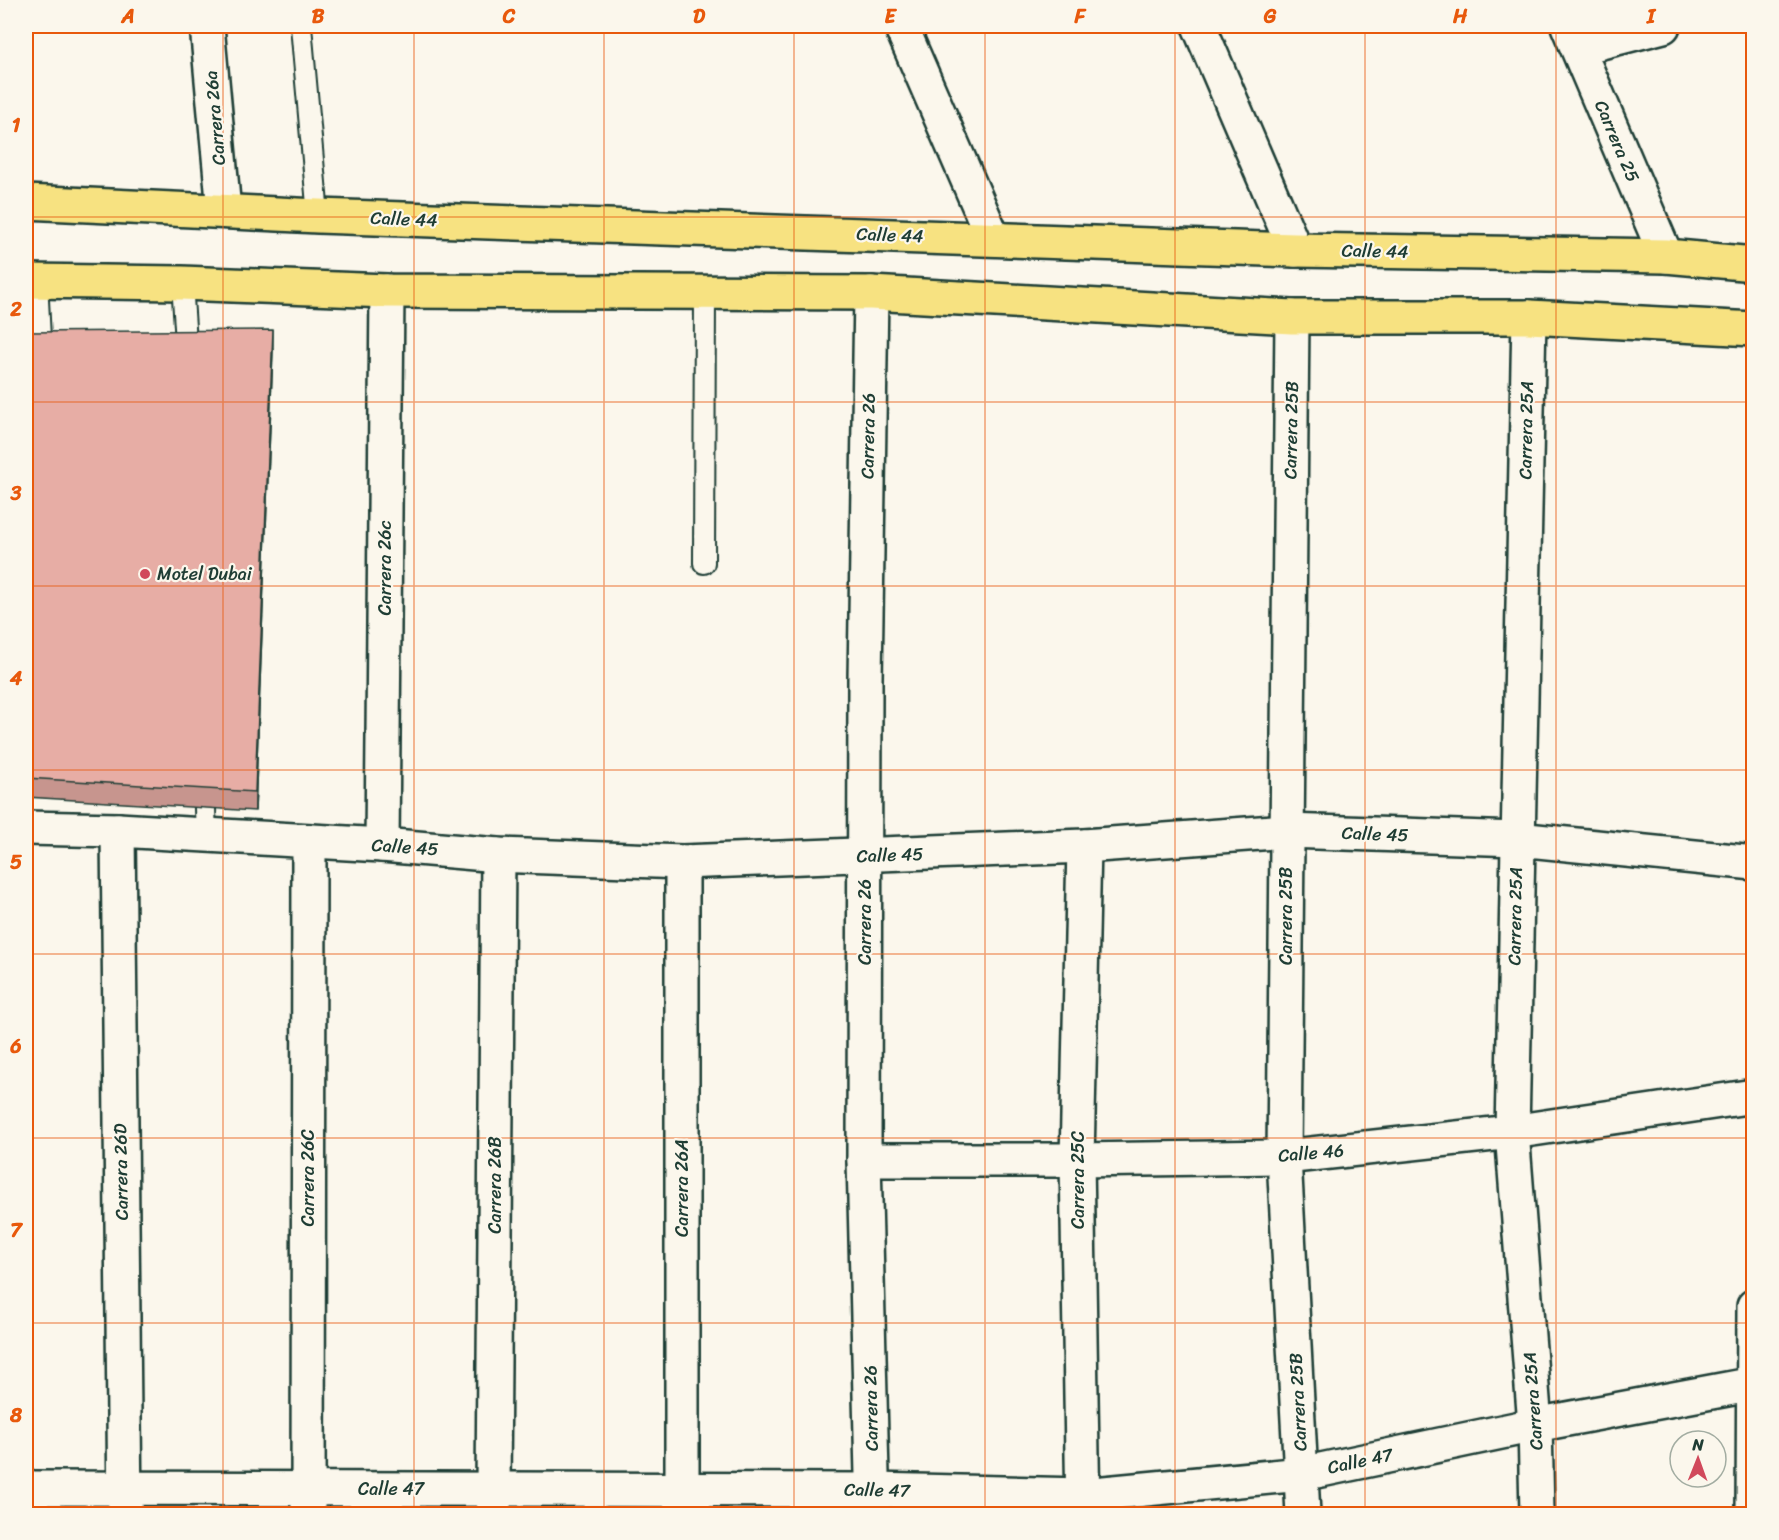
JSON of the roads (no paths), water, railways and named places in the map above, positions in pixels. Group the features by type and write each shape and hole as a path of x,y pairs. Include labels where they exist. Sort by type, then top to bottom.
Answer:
{"main road":[{"name":"Calle 44","path":"26,202 318,216 1295,250 1666,256 1754,264"},
{"path":"31,281 182,283 387,291 871,293 1292,317 1529,317 1754,329"}],"street":[{"name":"Carrera 26a","path":"207,26 224,211"},
{"path":"901,26 993,238"},
{"path":"1199,26 1295,250"},
{"path":"1573,37 1663,26"},
{"name":"Carrera 25","path":"1573,37 1666,256"},
{"name":"Carrera 26c","path":"382,845 387,291"},
{"name":"Carrera 26","path":"871,293 865,680 864,1160 873,1502"},
{"name":"Carrera 25B","path":"1292,317 1284,1157 1303,1515"},
{"name":"Carrera 25A","path":"1529,317 1512,1132 1535,1425 1537,1515"},
{"name":"Calle 45","path":"26,828 382,845 498,855 682,862 1084,846 1287,831 1517,840 1754,863"},
{"name":"Carrera 26D","path":"118,831 124,1501"},
{"name":"Carrera 26C","path":"308,1502 309,842"},
{"name":"Carrera 25C","path":"1083,1505 1077,1160 1084,846"},
{"name":"Carrera 26B","path":"493,1502 498,855"},
{"name":"Carrera 26A","path":"681,1502 682,862"},
{"name":"Calle 46","path":"864,1160 1284,1157 1512,1132 1754,1096"},
{"path":"1753,1515 1754,1306"},
{"name":"Calle 47","path":"26,1488 124,1501 873,1502 1083,1505 1302,1474 1535,1425 1753,1384"}],"lane":[{"path":"301,26 318,216"},
{"path":"31,281 43,377"},
{"path":"182,283 188,372"},
{"path":"704,563 705,291"},
{"path":"203,759 206,836"}],"place":[{"name":"Motel Dubai","path":"145,574"}]}
